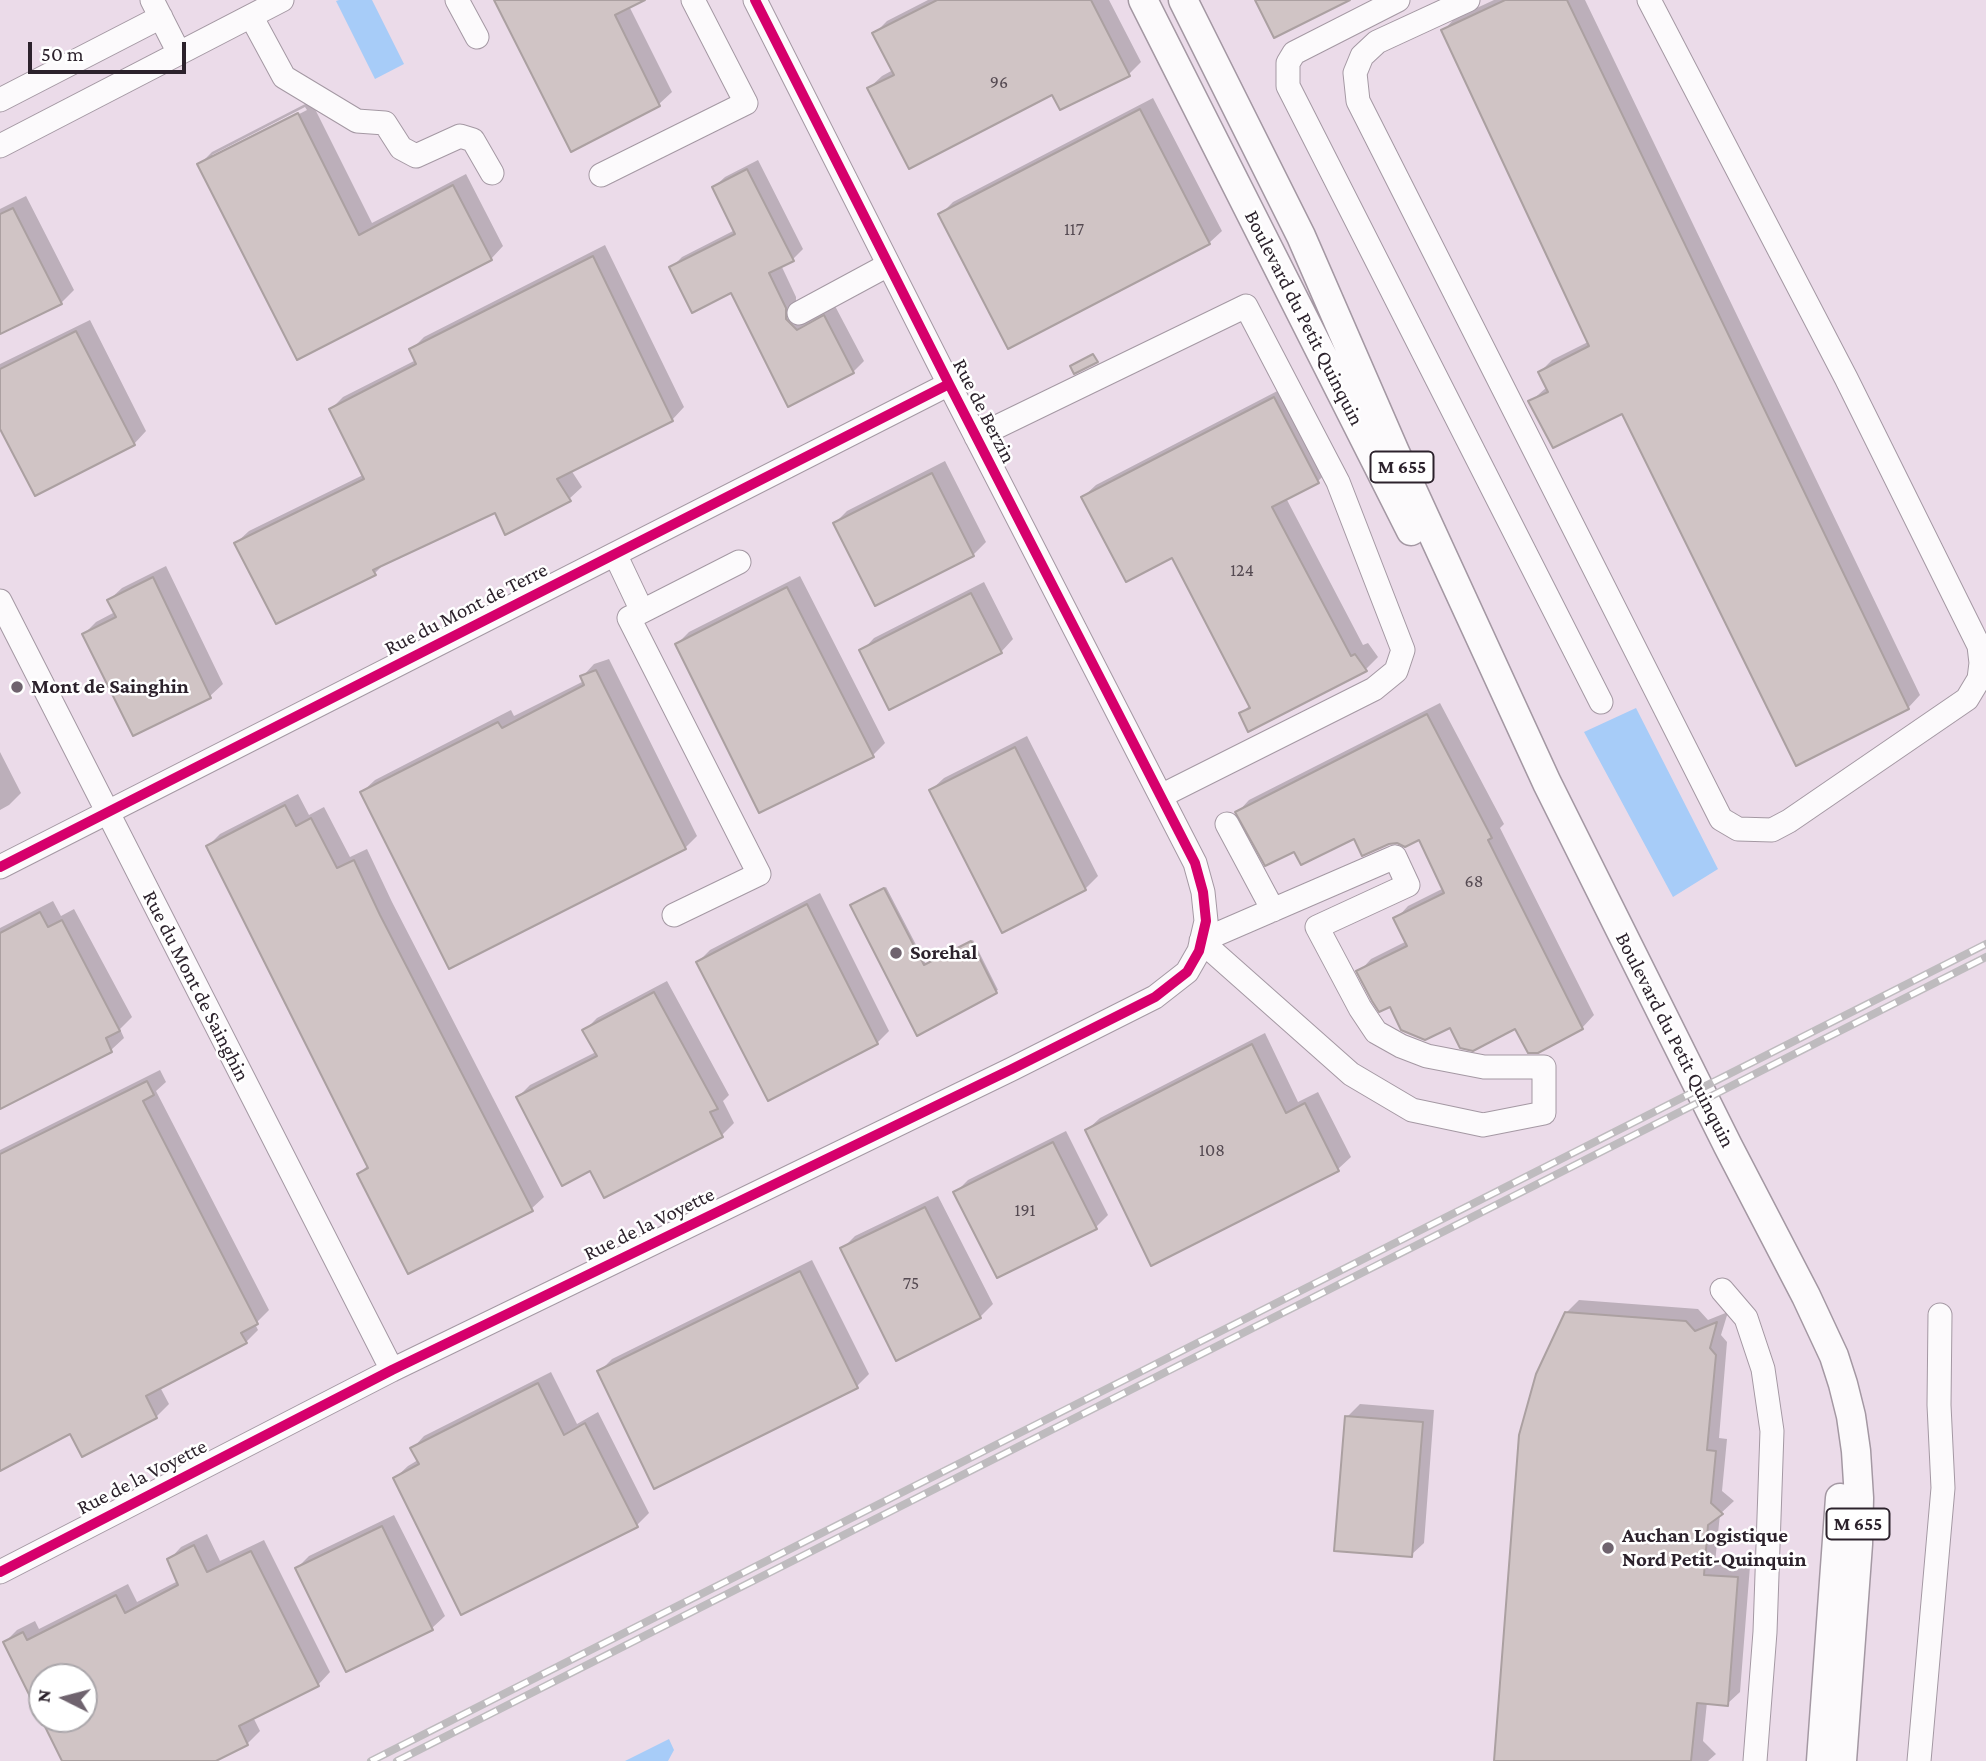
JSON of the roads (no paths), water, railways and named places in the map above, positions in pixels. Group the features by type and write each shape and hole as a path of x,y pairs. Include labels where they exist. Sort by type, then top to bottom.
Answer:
{"main road":[{"name":"Boulevard du Petit Quinquin","path":"1143,0 1428,565 1547,783"},
{"name":"Boulevard du Petit Quinquin","path":"1183,0 1301,236 1395,453 1547,783 1834,1356 1843,1384 1856,1451 1858,1544 1842,1761"},
{"name":"Boulevard du Petit Quinquin","path":"1806,1296 1834,1403 1841,1479 1821,1761"}],"street":[{"path":"0,146 282,0"},
{"path":"457,0 477,37"},
{"path":"601,175 746,103 694,0"},
{"name":"Rue de Berzin","path":"755,0 1183,839"},
{"path":"1398,0 1294,53 1288,63 1288,86 1601,702"},
{"path":"1465,1 1377,41 1362,56 1355,73 1358,102 1721,819 1738,829 1772,830 1967,699 1979,679 1979,646 1846,378 1649,0"},
{"path":"0,100 156,9 179,53"},
{"path":"251,16 284,76 358,121 386,123 401,148 416,156 460,136 473,140 492,173"},
{"path":"799,313 888,265"},
{"path":"976,437 1246,306 1338,482 1403,650 1396,671 1374,689 1161,796"},
{"name":"Rue du Mont de Terre","path":"0,867 949,384"},
{"path":"615,554 642,611"},
{"path":"674,915 759,874 629,618 739,562"},
{"name":"Rue du Mont de Sainghin","path":"0,601 392,1370"},
{"path":"1227,824 1273,910"},
{"name":"Rue de la Voyette","path":"0,1572 392,1370 1155,997 1186,972 1199,951 1206,921 1203,892 1195,863 1183,839"},
{"path":"1395,857 1408,885 1317,927 1360,1008 1376,1032 1427,1056 1484,1067 1544,1067 1544,1113 1483,1125 1412,1110 1352,1074 1202,941 1395,857"},
{"path":"1722,1290 1746,1318 1763,1369 1772,1431 1765,1632 1755,1761"},
{"path":"1919,1761 1943,1488 1939,1405 1940,1315"}],"water":[{"path":"372,0 404,64 375,79 336,1"},
{"path":"1636,708 1718,869 1673,897 1584,732"},
{"path":"669,1739 674,1750 668,1761 625,1761"}],"railway":[{"path":"371,1761 1986,944"},
{"path":"397,1761 1986,957"}],"place":[{"name":"Mont de Sainghin","path":"17,687"},
{"name":"Sorehal","path":"896,953"},
{"name":"Auchan Logistique Nord Petit-Quinquin","path":"1608,1548"}]}
